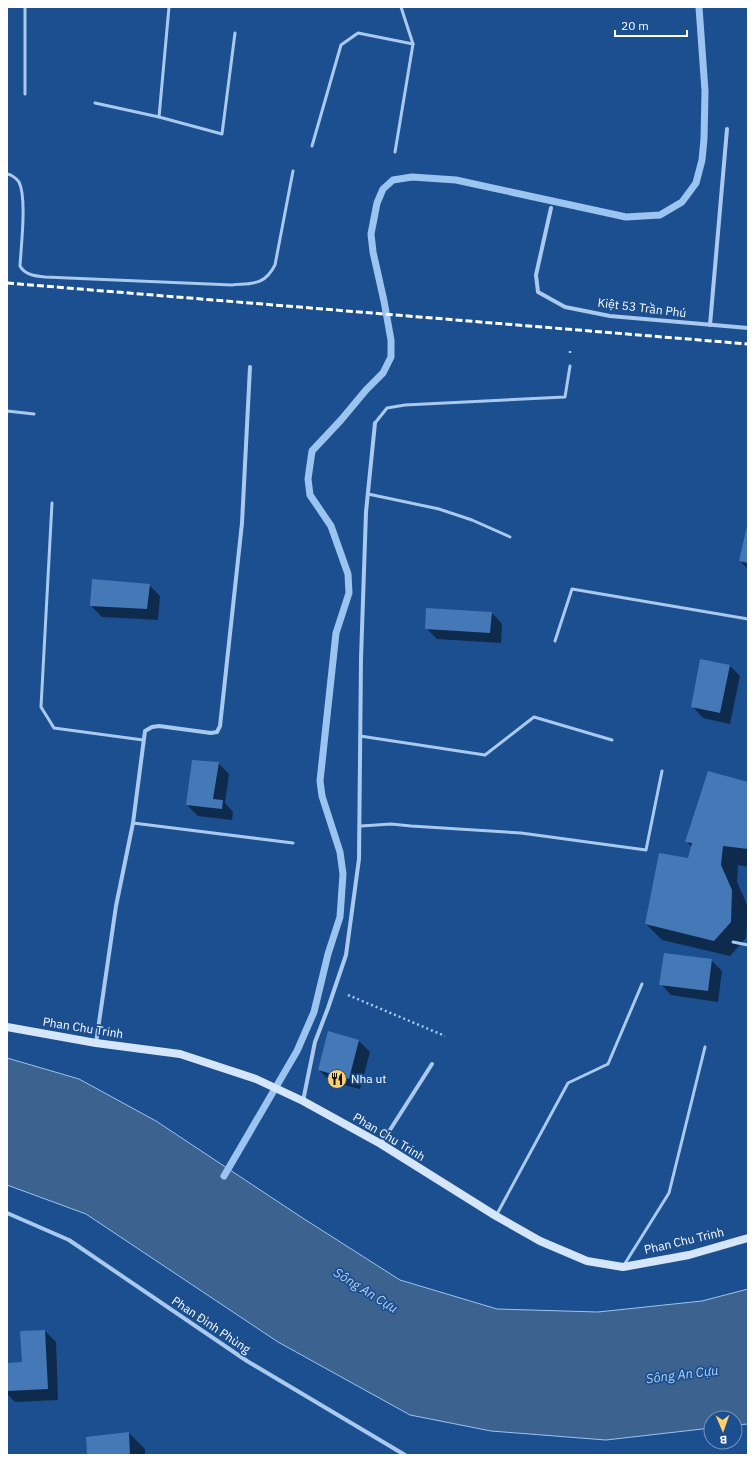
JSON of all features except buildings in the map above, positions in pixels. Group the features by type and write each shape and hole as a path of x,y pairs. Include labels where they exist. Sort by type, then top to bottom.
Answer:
{"street":[{"path":"710,325 727,130"},
{"name":"Kiệt 53 Trần Phú","path":"550,208 536,275 538,292 565,307 602,314 748,328"},
{"path":"96,1043 118,898 133,823 145,731 152,727 159,726 211,734 217,732 220,726 242,523 250,366"},
{"path":"303,1101 315,1042 346,955 359,859 361,826 360,658 368,494 375,422"},
{"name":"Phan Chu Trinh","path":"7,1027 96,1043 180,1054 256,1079 303,1101 381,1144 496,1216 540,1241 586,1261 623,1267 689,1255 748,1238"},
{"path":"381,1144 432,1064"},
{"name":"Phan Đình Phùng","path":"7,1213 69,1240 246,1361 405,1455"}],"lane":[{"path":"25,7 25,94"},
{"path":"159,117 169,7"},
{"path":"395,152 413,44 400,7"},
{"path":"95,103 159,117 222,134 235,33"},
{"path":"312,146 341,45 358,33 413,44"},
{"path":"7,174 19,181 23,198 20,266 22,270 28,274 45,277 232,285 264,280 271,273 275,265 293,171"},
{"path":"375,422 386,408 405,405 565,398 570,366"},
{"path":"7,411 34,414"},
{"path":"368,494 439,509 472,520 510,537"},
{"path":"52,503 41,707 54,728 143,740"},
{"path":"555,641 572,589 748,619"},
{"path":"360,736 485,756 534,717 612,740"},
{"path":"361,826 391,824 521,833 646,850 662,771"},
{"path":"133,823 292,843"},
{"path":"733,942 748,945"},
{"path":"496,1216 568,1083 608,1064 642,984"},
{"path":"623,1267 669,1193 705,1047"}],"path":[{"path":"335,989 445,1036"}],"water":[{"name":"Sông An Cựu","path":"7,1058 79,1079 156,1121 301,1217 400,1280 497,1309 598,1312 702,1301 748,1289 748,1424 743,1424 743,1410 703,1410 703,1429 606,1440 491,1431 410,1415 278,1342 86,1214 7,1185"}],"waterway":[{"path":"224,1176 297,1051 314,1012 328,954 340,917 343,874 340,852 322,796 320,781 336,633 349,593 348,574 331,526 310,495 308,479 312,451 383,373 391,357 391,340 373,252 371,234 377,203 383,189 393,180 412,177 456,180 626,217 660,215 682,202 696,183 702,160 704,139 705,91 699,7"}],"railway":[{"path":"7,283 748,344"}],"place":[{"name":"Nha ut","path":"337,1079"}]}
